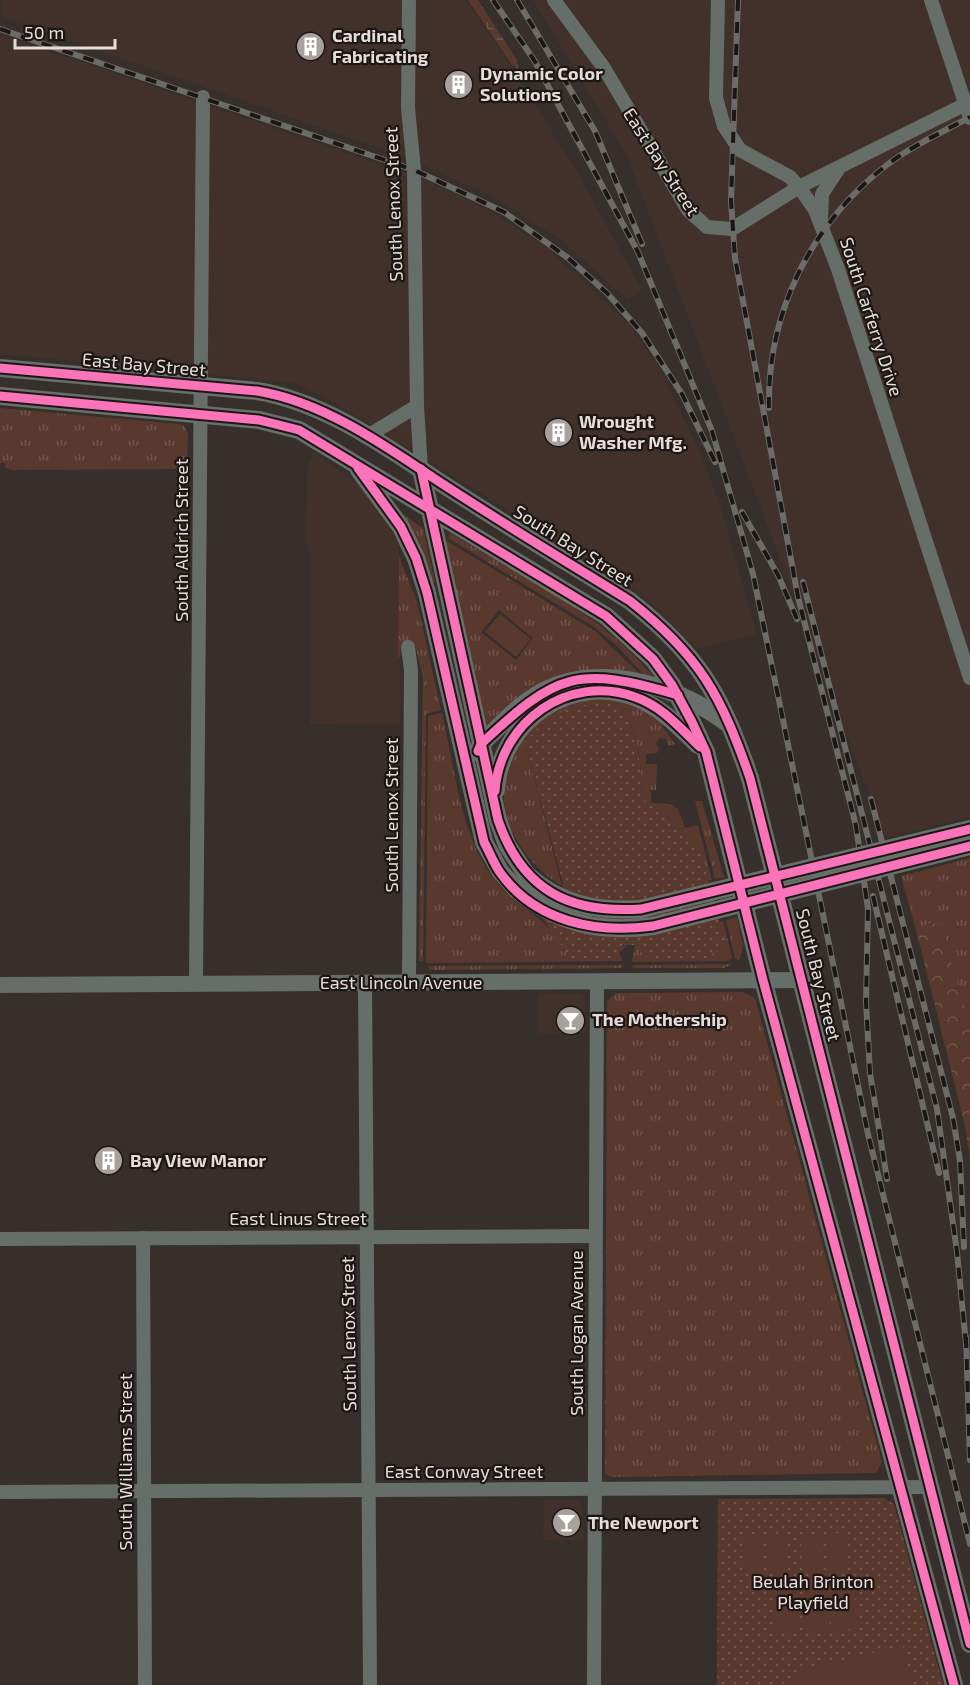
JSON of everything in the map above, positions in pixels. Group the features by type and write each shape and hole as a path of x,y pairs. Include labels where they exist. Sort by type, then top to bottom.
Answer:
{"main road":[{"name":"East Bay Street","path":"0,368 284,396"},
{"path":"0,396 201,414 281,425 299,430 606,616 653,659 678,695 706,752 763,980 954,1685"},
{"name":"South Bay Street","path":"284,396 308,404 421,469 630,601 660,624 699,666 733,727 750,778 970,1644"},
{"path":"352,461 401,527 416,558 427,592 484,842 500,871 576,905 594,909 641,909 970,829"},
{"path":"421,469 495,803 507,845 521,881 547,912 575,924 602,929 653,926 970,846"},
{"path":"468,776 481,744 527,702 567,682 590,677 616,678 678,695 706,707 733,727"},
{"path":"495,803 500,765 510,742 520,728 535,712 554,700 576,693 615,691 636,697 668,716 706,752"},
{"path":"928,1589 954,1582"}],"street":[{"name":"South Lenox Street","path":"409,0 408,108 414,170 417,406 421,469"},
{"name":"East Bay Street","path":"554,0 604,68 688,210 698,221 714,229 732,229 799,187 968,103"},
{"name":"South Carferry Drive","path":"718,0 716,98 724,126 740,150 790,177 799,187 821,224 942,583 970,678"},
{"path":"931,0 968,103 970,118"},
{"name":"South Aldrich Street","path":"196,984 203,97"},
{"path":"821,224 822,194 840,167"},
{"path":"366,437 417,406"},
{"name":"South Lenox Street","path":"408,647 411,670 409,983"},
{"name":"East Lincoln Avenue","path":"0,985 802,980"},
{"name":"South Logan Avenue","path":"594,1685 597,981"},
{"name":"South Lenox Street","path":"365,983 369,1685"},
{"name":"East Linus Street","path":"0,1239 595,1236"},
{"name":"South Williams Street","path":"143,1238 145,1685"},
{"name":"East Conway Street","path":"0,1492 929,1487"}],"shaded area":[{"path":"2,0 465,0 505,57 575,168 642,290 628,300 561,240 495,198 400,155 2,17"},
{"path":"533,0 970,0 970,817 886,838 627,156"},
{"path":"0,34 423,179 487,209 545,246 630,325 656,363 702,456 722,511 757,635 697,649 644,596 332,401 294,383 0,354"},
{"path":"314,452 357,484 378,508 399,543 400,725 310,724 310,555 306,544 307,467"},
{"path":"538,993 578,993 584,996 586,1033 538,1033"},
{"path":"544,1500 576,1500 581,1504 583,1541 543,1540"}],"green space":[{"path":"468,0 478,0 517,60 518,69 512,65"},
{"path":"0,408 179,424 184,426 188,433 187,465 181,469 13,470 5,468 5,463 0,463"},
{"path":"401,513 423,528 435,582 433,582"},
{"path":"450,533 560,598 586,616 634,656 655,679 647,678 616,645 594,627 448,538"},
{"path":"442,538 595,631 640,674 603,670 569,674 487,728","holes":["499,610 533,638 516,660 481,632"]},
{"path":"399,556 417,602 441,710 426,714 423,961 419,961 423,677 415,644 401,643 400,657 398,657"},
{"path":"500,614 531,639 516,657 485,632"},
{"path":"581,698 625,700 666,723 662,726 675,744 668,746 666,739 660,738 656,743 659,749 657,753 646,754 646,764 657,764 656,790 651,790 651,803 671,805 678,809 685,828 698,825 712,880 708,881 693,840 678,824 642,799 636,739 619,705 592,704 567,710 544,723 525,742 562,886 543,872 515,838 507,818 504,798 505,777 512,756 537,720 554,709"},
{"path":"604,703 619,705 631,727 640,762 642,799 684,828 701,852 724,940 709,958 648,959 635,945 622,945 616,958 570,958 544,920 563,884 525,742 542,725 560,713 581,706"},
{"path":"442,713 465,818 480,858 491,875 510,896 550,928 570,958 627,945 619,953 623,961 426,963 428,716"},
{"path":"695,801 702,801 724,877 715,879"},
{"path":"970,858 970,1026 940,923 927,924 917,934 901,876"},
{"path":"737,917 743,946 739,961 735,958 726,920"},
{"path":"723,921 732,957 729,961 632,962 635,945 724,940 719,922"},
{"path":"940,923 970,1026 970,1160 965,1126 917,934 927,924"},
{"path":"732,964 725,968 633,968 632,965"},
{"path":"622,965 622,968 429,970 428,966"},
{"path":"743,992 755,998 882,1462 876,1473 611,1477 605,1474 607,1001 616,993"},
{"name":"Beulah Brinton Playfield","path":"884,1498 894,1504 943,1685 717,1685 718,1499"},
{"path":"788,1533 788,1570 770,1570 770,1534"},
{"path":"827,1533 845,1533 846,1570 828,1570"},
{"path":"744,1534 762,1534 762,1570 744,1570"},
{"path":"801,1534 820,1534 820,1570 802,1570"},
{"path":"775,1588 800,1588 800,1630 775,1631"},
{"path":"803,1588 828,1588 828,1630 804,1630"},
{"path":"831,1588 855,1588 856,1629 831,1630"},
{"path":"903,1646 912,1685 781,1685 811,1667"}],"railway":[{"path":"493,0 534,60 638,252 712,431 753,574 868,1134 970,1544"},
{"path":"517,0 595,131 642,244"},
{"path":"738,0 731,201 735,258 798,597 856,826 868,909 866,1002 870,1073 887,1179"},
{"path":"0,29 414,170 504,212 568,258 607,293 642,333 682,394 715,462"},
{"path":"769,408 770,373 785,306 798,274 814,245 857,191 883,168 914,147 970,117"},
{"path":"742,512 778,575 797,619"},
{"path":"803,582 937,1109 957,1252 966,1344"},
{"path":"871,799 953,1118 960,1161 964,1247"},
{"path":"873,896 939,1173"},
{"path":"966,1337 970,1460"}],"cycle path":[{"path":"0,368 257,391 280,396 326,413 392,450 481,509 630,601 674,640 691,659 718,700 750,778 970,1644"},
{"path":"0,396 259,420 299,430 606,616 653,659 672,685 706,752 763,980 954,1685"},
{"path":"358,468 401,527 416,558 427,593 484,842 499,871 513,888 530,902 548,913 589,926 610,928 653,926 970,846"},
{"path":"421,469 498,820 520,864 552,893 592,907 641,909 970,829"},
{"path":"478,751 481,744 530,702 550,689 570,682 591,679 615,680 678,695"},
{"path":"495,791 500,766 510,744 524,725 542,709 563,698 586,692 610,691 645,701 670,718 700,747"}],"place":[{"name":"Cardinal Fabricating","path":"311,46"},
{"name":"Dynamic Color Solutions","path":"459,84"},
{"name":"Wrought Washer Mfg.","path":"558,432"},
{"name":"The Mothership","path":"571,1020"},
{"name":"Bay View Manor","path":"109,1161"},
{"name":"The Newport","path":"567,1523"}]}
